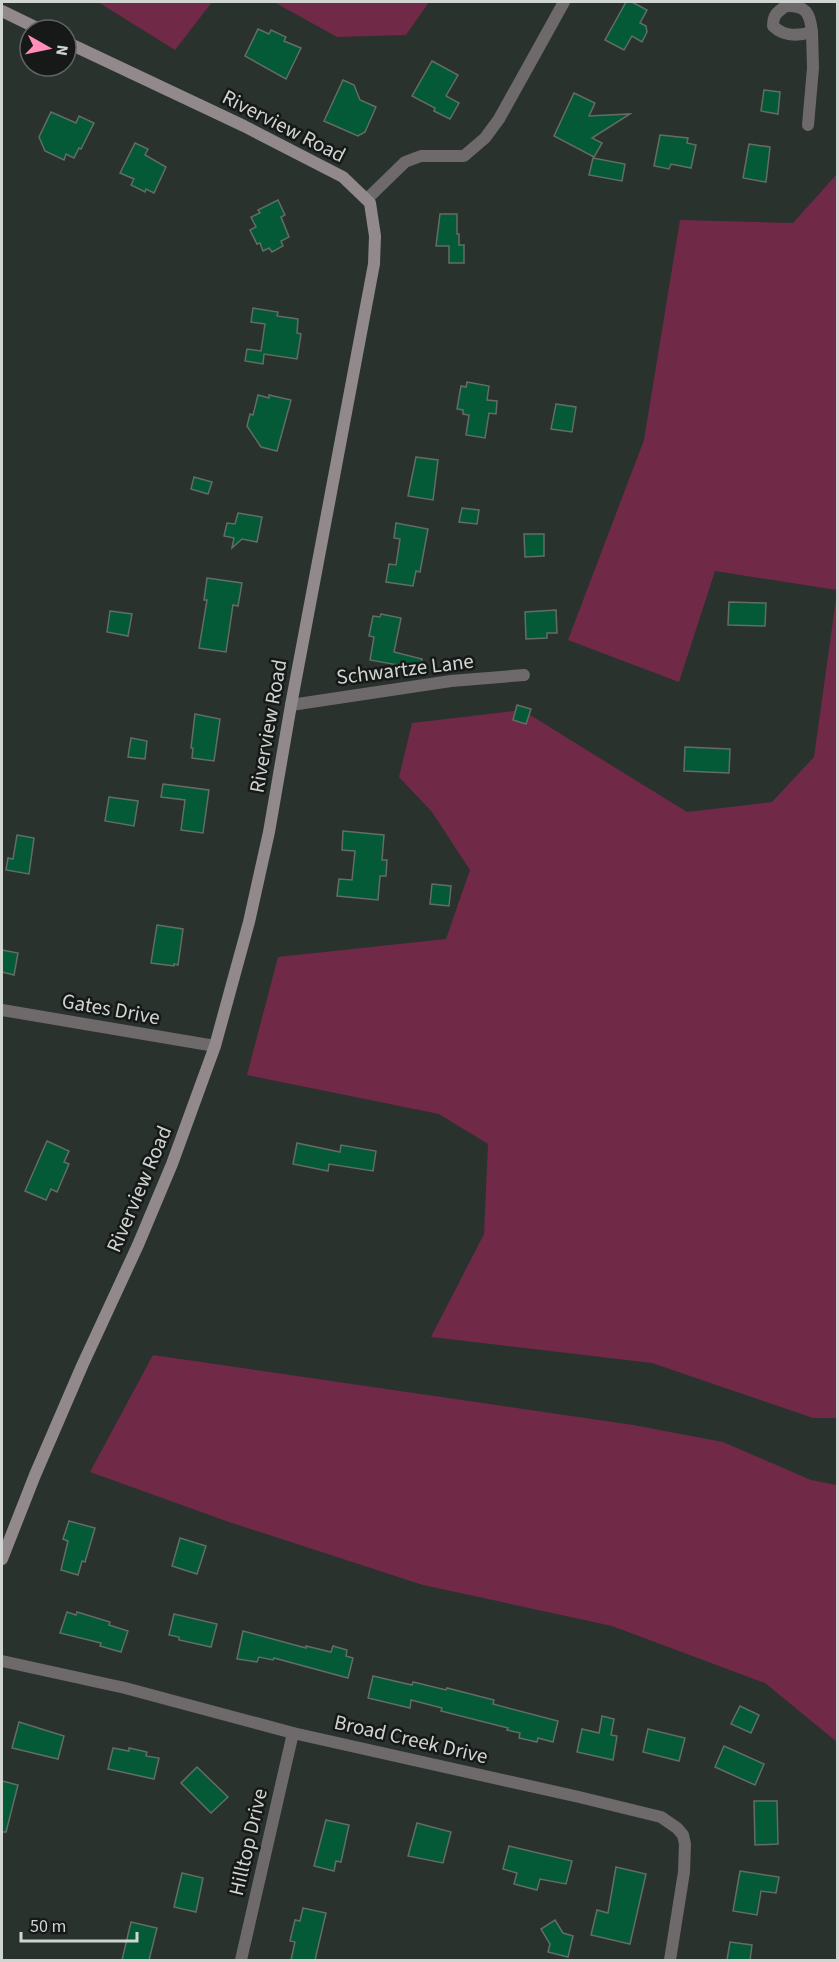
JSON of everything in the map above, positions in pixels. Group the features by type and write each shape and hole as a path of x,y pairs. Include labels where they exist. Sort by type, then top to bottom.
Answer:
{"street":[{"path":"367,199 405,162 421,156 464,156 485,138 499,119 564,2"},
{"path":"2,11 18,19"},
{"path":"808,125 813,68 812,32"},
{"name":"Riverview Road","path":"2,1559 63,1410 172,1164 214,1046 249,921 271,825 291,705 374,264 375,236 372,210 367,199 343,177 244,126 78,48"},
{"name":"Schwartze Lane","path":"291,705 451,681 525,675"},
{"name":"Gates Drive","path":"2,1010 214,1046"},
{"name":"Broad Creek Drive","path":"2,1661 125,1688 293,1733 661,1817 677,1828 683,1835 685,1844 684,1872 670,1960"},
{"name":"Hilltop Drive","path":"241,1960 293,1733"}],"shaded area":[{"path":"98,2 212,2 175,50"},
{"path":"274,2 429,2 406,35 337,37"},
{"path":"837,174 837,590 715,571 679,682 568,640 644,440 680,220 793,223"},
{"path":"837,592 837,1418 813,1418 652,1363 431,1337 484,1234 488,1144 439,1114 247,1075 278,957 446,939 470,870 432,812 399,777 412,723 522,710 687,812 772,802 814,757"},
{"path":"153,1355 633,1425 723,1442 811,1480 837,1485 837,1742 765,1683 612,1626 423,1585 229,1522 90,1472"}],"building":[{"path":"626,2 632,2 647,10 640,23 646,26 647,32 642,42 632,36 624,50 605,40"},
{"path":"258,29 269,34 271,30 286,37 284,41 301,48 286,79 245,56"},
{"path":"432,61 458,75 446,96 459,103 450,119 412,96"},
{"path":"343,80 354,85 360,100 376,107 365,132 358,136 324,121"},
{"path":"764,90 780,92 778,114 761,111"},
{"path":"574,93 595,103 589,116 630,114 592,138 602,143 594,157 554,136"},
{"path":"51,112 76,123 79,116 94,123 74,158 66,154 64,160 45,151 39,137"},
{"path":"660,135 688,138 687,143 696,145 691,168 671,164 669,169 654,166"},
{"path":"135,143 148,149 145,155 166,167 154,193 146,189 145,192 131,185 134,179 120,173"},
{"path":"749,144 770,147 766,182 743,178"},
{"path":"593,158 625,164 622,181 589,175"},
{"path":"278,200 285,215 281,217 289,237 281,241 283,246 272,252 269,248 263,251 250,230 256,227 251,217 260,213 258,210"},
{"path":"440,214 457,214 457,234 459,234 459,245 464,245 464,263 449,263 449,246 436,246"},
{"path":"253,308 278,312 277,316 298,319 297,333 301,334 297,359 264,354 263,364 245,361 247,349 261,351 265,324 251,322"},
{"path":"467,382 489,386 487,400 497,401 496,414 489,413 485,438 466,435 469,415 457,409 461,386 466,387"},
{"path":"258,395 291,400 277,451 261,447 247,426 250,414 253,415"},
{"path":"556,404 576,407 572,432 551,429"},
{"path":"416,457 438,460 433,500 408,496"},
{"path":"194,477 212,482 208,494 191,489"},
{"path":"462,508 479,510 477,524 459,522"},
{"path":"238,513 262,517 257,542 242,539 232,548 234,538 224,536 227,523 235,524"},
{"path":"396,523 428,529 420,572 416,571 413,586 386,582 389,564 396,565 400,539 394,538"},
{"path":"524,534 544,534 544,556 525,557"},
{"path":"207,578 242,583 238,606 233,605 226,652 199,648 207,600 204,600"},
{"path":"729,602 766,603 765,626 728,625"},
{"path":"556,610 557,633 547,633 547,638 526,639 525,612"},
{"path":"110,611 132,614 128,636 107,632"},
{"path":"381,614 401,618 394,652 422,659 420,669 370,660 374,637 369,636 373,616 380,617"},
{"path":"517,705 531,709 526,724 513,720"},
{"path":"195,714 220,719 214,761 192,758"},
{"path":"131,738 147,741 145,759 128,757"},
{"path":"685,747 730,749 729,773 684,771"},
{"path":"163,784 209,790 203,833 181,830 185,800 161,797"},
{"path":"109,797 138,801 134,826 105,821"},
{"path":"343,831 384,835 382,860 387,860 386,876 380,876 378,900 337,896 339,879 352,880 355,851 342,850"},
{"path":"17,835 34,838 29,874 6,870 8,858 13,859"},
{"path":"432,884 451,886 449,906 430,904"},
{"path":"157,925 183,929 178,965 151,963"},
{"path":"2,950 18,953 14,975 2,972"},
{"path":"47,1141 69,1151 64,1162 69,1164 57,1192 51,1189 46,1200 25,1191"},
{"path":"297,1143 340,1152 341,1145 376,1151 373,1171 329,1164 328,1171 293,1164"},
{"path":"69,1521 95,1528 85,1562 82,1561 78,1575 61,1570 68,1541 63,1539"},
{"path":"180,1538 206,1546 197,1574 172,1566"},
{"path":"67,1612 76,1615 77,1612 110,1622 109,1625 128,1631 121,1652 100,1646 101,1643 60,1633"},
{"path":"174,1614 217,1624 211,1647 179,1640 179,1637 169,1635"},
{"path":"243,1631 306,1648 306,1646 331,1652 333,1646 347,1650 346,1656 353,1658 348,1678 274,1658 273,1660 259,1657 257,1662 237,1659"},
{"path":"373,1676 412,1685 413,1682 446,1690 447,1688 494,1700 493,1704 558,1721 553,1742 538,1738 537,1742 519,1738 520,1733 507,1730 508,1728 441,1711 442,1708 411,1700 410,1708 368,1698"},
{"path":"740,1706 759,1715 751,1733 731,1724"},
{"path":"602,1716 614,1719 611,1735 617,1736 613,1760 577,1752 582,1729 599,1733"},
{"path":"19,1722 64,1736 58,1759 12,1748"},
{"path":"648,1729 685,1738 679,1761 643,1752"},
{"path":"724,1746 764,1764 755,1785 715,1767"},
{"path":"113,1748 129,1751 129,1748 147,1752 146,1756 159,1758 154,1779 108,1769"},
{"path":"197,1767 228,1797 211,1813 181,1783"},
{"path":"2,1781 18,1785 6,1832 2,1832"},
{"path":"754,1801 777,1801 778,1844 755,1845"},
{"path":"326,1820 349,1825 341,1862 336,1861 334,1871 314,1866"},
{"path":"417,1823 451,1832 443,1863 408,1856"},
{"path":"509,1846 572,1861 566,1884 540,1879 537,1890 514,1884 517,1873 503,1869"},
{"path":"616,1867 646,1874 630,1944 591,1935 597,1910 608,1913"},
{"path":"740,1871 779,1877 776,1893 761,1891 757,1915 733,1911"},
{"path":"182,1873 203,1878 196,1912 174,1907"},
{"path":"303,1908 326,1913 315,1960 291,1960 295,1942 290,1941 295,1920 300,1921"},
{"path":"555,1920 563,1933 573,1936 568,1957 548,1952 550,1944 541,1929"},
{"path":"131,1922 157,1928 149,1960 122,1960"},
{"path":"730,1942 752,1945 750,1960 727,1960"}]}
